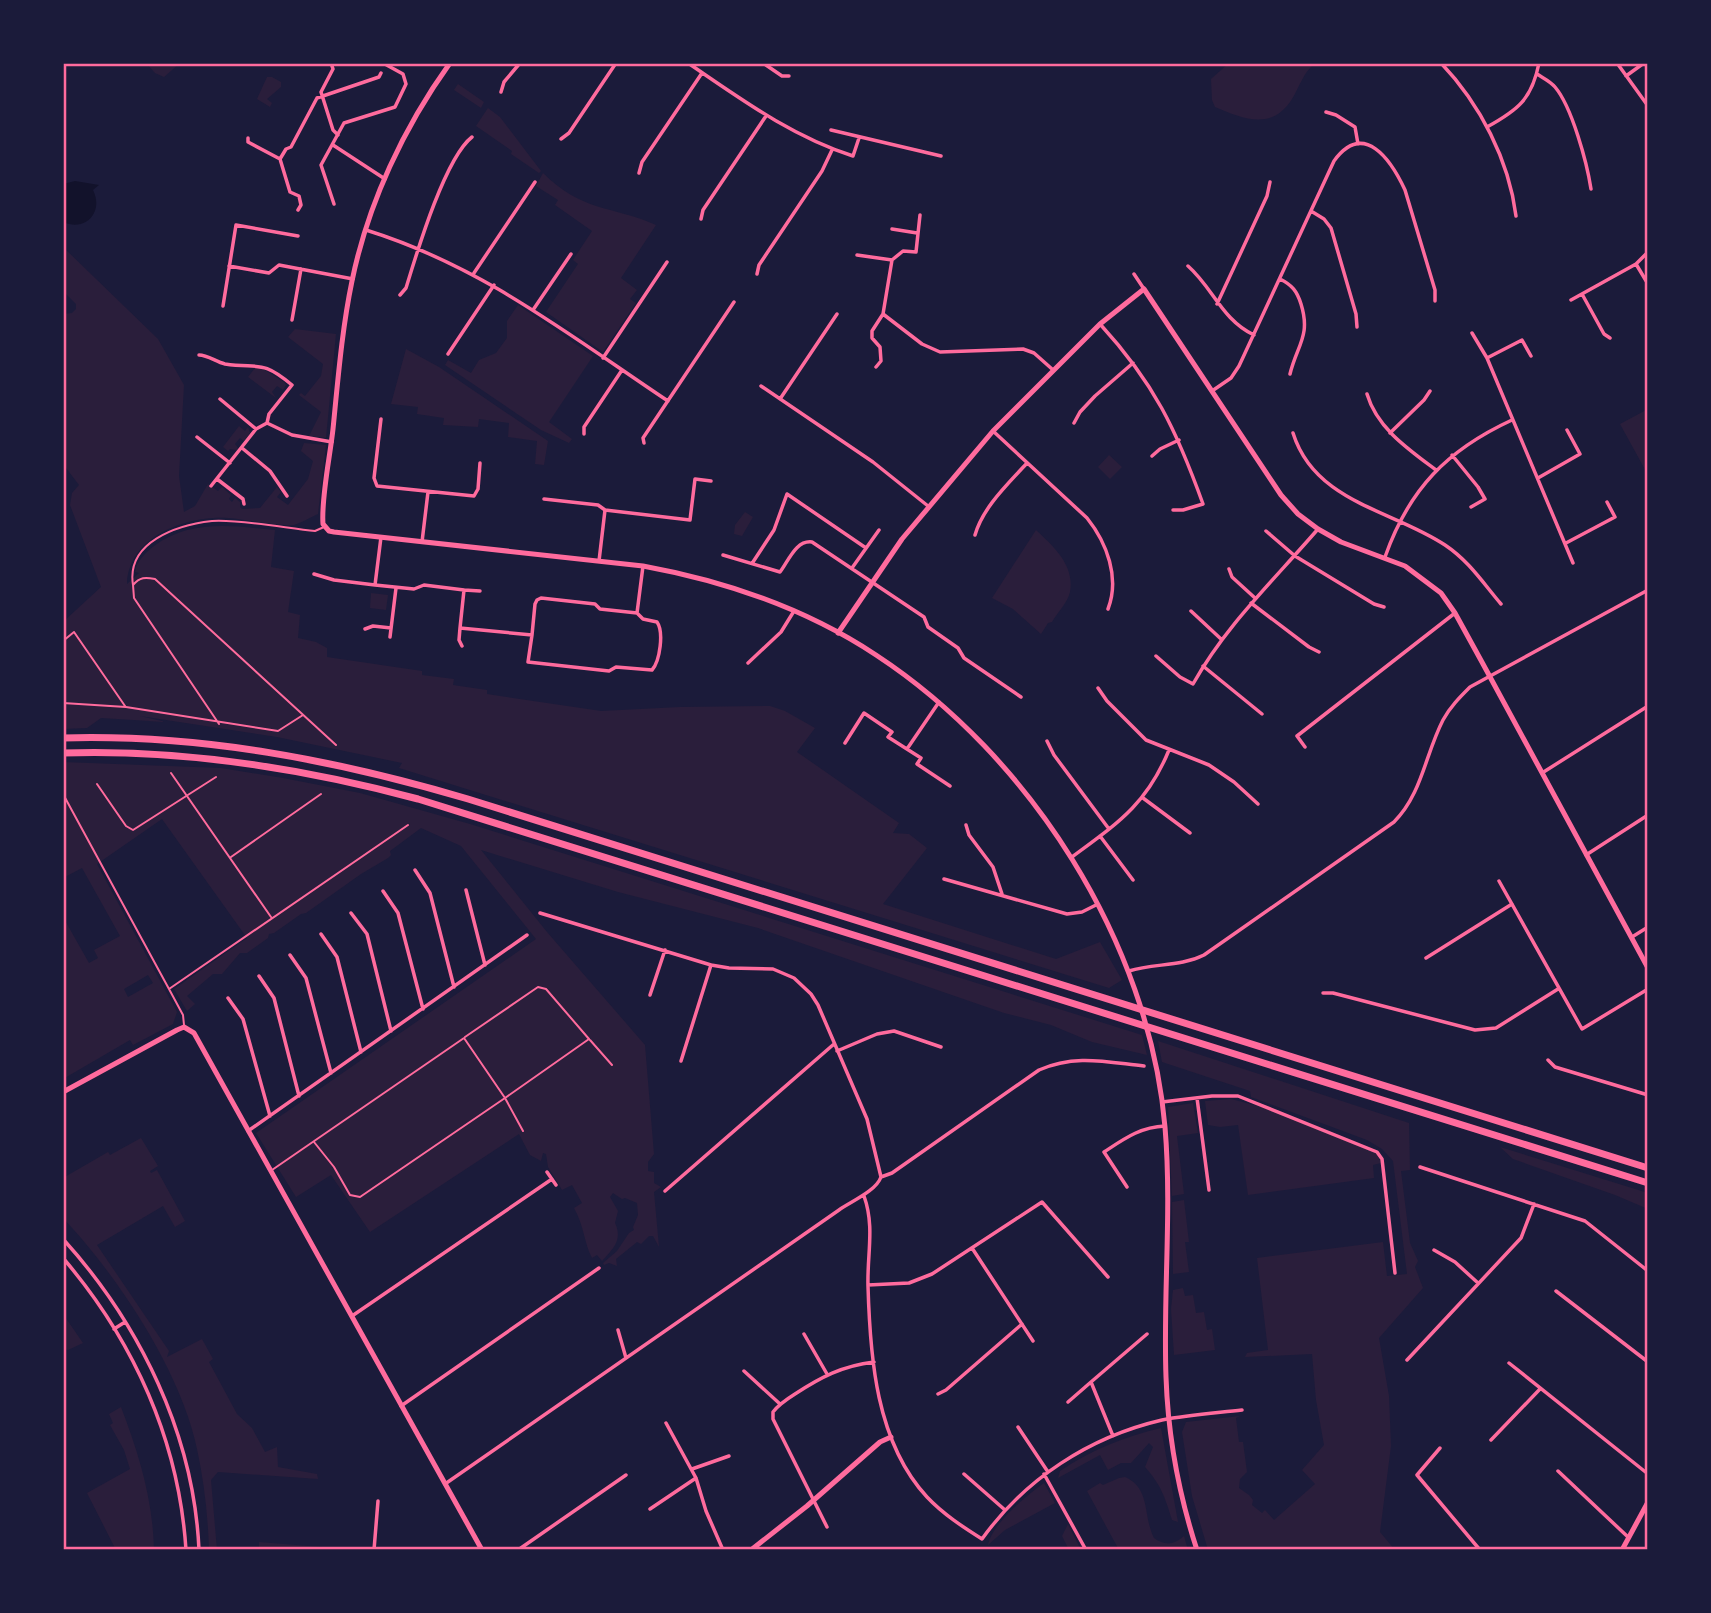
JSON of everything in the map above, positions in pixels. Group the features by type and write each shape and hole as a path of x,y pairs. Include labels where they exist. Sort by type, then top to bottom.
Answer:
{"highway":[{"path":"63,738 156,740 250,749 325,762 406,781 1648,1168"},
{"path":"63,753 162,755 253,764 354,783 418,799 1648,1184"}],"street":[{"path":"331,63 333,69 321,92 333,130 338,135"},
{"path":"334,204 321,165 344,123 396,107 406,84 403,74 383,63"},
{"path":"450,63 408,131 385,179 366,230 353,279 342,343 323,519 325,527 331,532 643,566 734,588 794,611 838,633 896,669 939,702 1004,768 1040,814 1098,904 1129,971 1154,1056 1163,1102 1167,1161 1166,1378 1169,1419 1188,1522 1197,1550"},
{"path":"501,92 504,82 520,63"},
{"path":"561,139 569,133 616,63"},
{"path":"688,63 788,130 853,156 859,138"},
{"path":"763,63 782,76 789,76"},
{"path":"1441,63 1468,94 1487,127 1505,170 1516,216"},
{"path":"1487,127 1507,116 1523,102 1530,93 1539,63"},
{"path":"1617,63 1648,106"},
{"path":"1626,76 1644,63"},
{"path":"280,159 286,149 291,147 317,98 379,77 382,73"},
{"path":"639,173 642,162 702,73"},
{"path":"1537,74 1559,92 1578,136 1591,189"},
{"path":"1326,112 1355,127 1358,144"},
{"path":"701,219 703,210 766,116"},
{"path":"831,131 941,156"},
{"path":"400,295 406,288 446,177 464,143 472,137"},
{"path":"248,138 248,142 280,159 290,192 299,197 301,205 298,210"},
{"path":"1212,391 1235,373 1334,161 1344,149 1358,144 1370,145 1382,152 1398,176 1405,190 1436,301"},
{"path":"333,145 385,179"},
{"path":"757,274 759,265 822,171 832,149"},
{"path":"474,273 535,182"},
{"path":"1217,304 1267,196 1270,182"},
{"path":"1311,211 1324,219 1331,228 1356,314 1357,327"},
{"path":"876,367 881,361 880,347 872,338 872,331 883,314 892,260 903,251 916,252 920,215"},
{"path":"223,306 236,225 298,236"},
{"path":"892,229 918,233"},
{"path":"366,230 419,248 474,273 668,401"},
{"path":"1571,300 1636,264 1648,252"},
{"path":"533,310 571,254"},
{"path":"857,255 892,260"},
{"path":"603,358 667,262"},
{"path":"1636,264 1648,284"},
{"path":"229,266 269,273 279,265 353,279"},
{"path":"1188,265 1233,323 1254,335"},
{"path":"292,320 302,269"},
{"path":"1134,274 1281,495 1298,514 1341,542 1405,566 1422,576 1441,593 1455,613 1648,968"},
{"path":"1280,279 1298,293 1306,319 1304,335 1290,374"},
{"path":"448,354 494,285"},
{"path":"838,633 928,506 993,431 1052,369 1100,324 1144,289"},
{"path":"1582,294 1604,334 1610,338"},
{"path":"644,443 643,438 734,302"},
{"path":"780,399 837,314"},
{"path":"883,314 922,344 940,352 1023,349 1034,352 1052,369"},
{"path":"1100,324 1133,363 1155,395 1179,440 1203,504 1173,510"},
{"path":"1472,333 1486,358 1573,563"},
{"path":"1486,358 1522,340 1531,356"},
{"path":"200,355 204,354 227,364 263,366 278,373 292,385 270,414 267,423 256,429 211,486"},
{"path":"1074,423 1095,396 1133,363"},
{"path":"584,434 584,427 622,370"},
{"path":"761,386 873,462 928,506"},
{"path":"1391,433 1430,391"},
{"path":"1367,394 1371,407 1391,433 1436,470"},
{"path":"220,399 256,429"},
{"path":"381,419 374,483 382,487 474,496 478,489 480,463"},
{"path":"1385,557 1411,501 1436,470 1479,436 1512,420"},
{"path":"267,423 302,438 332,442"},
{"path":"1538,478 1580,454 1567,430"},
{"path":"993,431 1087,518 1102,541 1113,580 1112,599 1108,609"},
{"path":"1293,433 1307,460 1323,480 1358,504 1443,544 1475,570 1501,604"},
{"path":"197,437 230,463"},
{"path":"1152,456 1179,440"},
{"path":"242,448 270,471 287,496"},
{"path":"1452,455 1485,499 1471,507"},
{"path":"975,535 978,523 988,509 1027,463"},
{"path":"217,479 243,499 244,504"},
{"path":"544,499 598,505 605,510 690,520 695,480 711,481"},
{"path":"422,542 428,492"},
{"path":"753,562 774,530 787,494 866,548"},
{"path":"1566,543 1615,517 1607,502"},
{"path":"599,561 605,510"},
{"path":"1156,656 1180,677 1193,684 1221,639 1318,529"},
{"path":"852,568 879,530"},
{"path":"1266,531 1295,556 1374,604 1384,607"},
{"path":"375,585 381,537"},
{"path":"723,555 780,572 800,544 808,541 924,617 928,627 958,648 964,658 1021,697"},
{"path":"637,613 643,566"},
{"path":"1228,569 1232,577 1255,598"},
{"path":"314,574 334,580 397,588 414,589 424,585 480,591"},
{"path":"390,637 397,588"},
{"path":"462,646 459,640 464,590"},
{"path":"1129,971 1140,967 1191,961 1204,955 1394,822 1415,794 1444,718 1457,699 1489,676 1648,590"},
{"path":"522,663 609,671 615,667 652,670 657,663 661,627 657,622 643,619 637,613 600,609 595,604 541,598 535,604 528,662"},
{"path":"1251,603 1319,652"},
{"path":"748,663 781,632 794,611"},
{"path":"1191,611 1221,639"},
{"path":"1305,747 1297,737 1455,613"},
{"path":"365,629 373,626 391,628"},
{"path":"460,628 531,635"},
{"path":"1203,666 1262,714"},
{"path":"1098,688 1140,735 1153,744 1215,768 1258,804"},
{"path":"907,749 939,702"},
{"path":"1542,773 1648,706"},
{"path":"845,743 864,713 892,732 888,737 921,758 917,764 950,786"},
{"path":"1047,741 1054,755 1110,829"},
{"path":"1070,859 1127,815 1143,798 1170,750"},
{"path":"1143,798 1189,833"},
{"path":"1586,855 1648,815"},
{"path":"966,825 969,835 993,867 1002,895"},
{"path":"1100,836 1133,880"},
{"path":"415,870 430,893 454,987"},
{"path":"944,878 1067,914 1082,912 1098,904"},
{"path":"1499,881 1582,1029 1648,989"},
{"path":"466,890 485,965"},
{"path":"383,891 398,913 423,1009"},
{"path":"1426,958 1512,904"},
{"path":"351,913 367,934 391,1031"},
{"path":"445,1484 855,1199 864,1196 878,1184 881,1177 867,1119 818,1005 794,978 773,969 711,965 540,913"},
{"path":"1632,937 1648,927"},
{"path":"321,934 337,957 361,1052"},
{"path":"248,1131 527,935"},
{"path":"650,995 665,950"},
{"path":"290,955 306,978 331,1073"},
{"path":"681,1061 711,965"},
{"path":"259,976 274,998 299,1096"},
{"path":"1323,993 1334,993 1462,1028 1486,1030 1506,1023 1558,989"},
{"path":"228,998 243,1019 270,1116"},
{"path":"63,1092 184,1027 194,1033 482,1550"},
{"path":"837,1051 877,1034 894,1031 941,1047"},
{"path":"665,1191 834,1044"},
{"path":"881,1177 892,1173 1039,1070 1078,1059 1144,1066"},
{"path":"1548,1060 1555,1067 1648,1095"},
{"path":"1163,1102 1223,1095 1250,1100 1377,1152 1382,1159 1395,1273"},
{"path":"1197,1098 1209,1190"},
{"path":"1127,1187 1104,1152 1139,1130 1150,1126 1165,1126"},
{"path":"1420,1167 1585,1221 1648,1270"},
{"path":"547,1171 556,1185"},
{"path":"352,1317 552,1179"},
{"path":"864,1196 870,1213 868,1285 874,1362 878,1393 891,1437 905,1465 927,1497 945,1514 982,1539 1004,1510 1046,1473 1077,1452 1113,1436 1169,1419 1242,1410"},
{"path":"868,1285 894,1285 920,1279 1042,1202 1108,1278"},
{"path":"1407,1360 1521,1238 1534,1204"},
{"path":"63,1239 125,1322 159,1386 184,1450 194,1492 199,1550"},
{"path":"972,1248 1033,1341"},
{"path":"1434,1250 1455,1262 1478,1283"},
{"path":"63,1258 114,1329 145,1386 171,1454 181,1494 186,1550"},
{"path":"401,1406 600,1268"},
{"path":"1556,1291 1648,1362"},
{"path":"114,1329 125,1322"},
{"path":"938,1394 1022,1324"},
{"path":"618,1330 626,1359"},
{"path":"804,1334 827,1374"},
{"path":"1068,1402 1147,1334"},
{"path":"827,1527 773,1419 772,1412 827,1374 874,1362"},
{"path":"1508,1363 1648,1474"},
{"path":"744,1371 780,1404"},
{"path":"1091,1382 1113,1436"},
{"path":"1492,1440 1540,1389"},
{"path":"666,1423 692,1469 723,1550"},
{"path":"1018,1427 1046,1473 1086,1550"},
{"path":"751,1550 814,1500 880,1442 891,1437"},
{"path":"1440,1448 1416,1475 1480,1550"},
{"path":"692,1469 729,1456"},
{"path":"1558,1471 1629,1538"},
{"path":"518,1550 626,1475"},
{"path":"964,1475 1004,1510"},
{"path":"650,1509 696,1478"},
{"path":"374,1550 378,1501"},
{"path":"1622,1550 1648,1502"}],"lane":[{"path":"219,724 134,598 133,567 144,548 162,536 187,526 214,521 315,531 325,527"},
{"path":"133,585 138,579 155,579 336,745"},
{"path":"63,641 74,632 126,707"},
{"path":"63,703 126,707 219,724 278,731 304,715"},
{"path":"171,773 271,918"},
{"path":"97,784 126,826 134,830 216,777"},
{"path":"63,794 183,1015 184,1027"},
{"path":"230,858 321,794"},
{"path":"169,989 408,825"},
{"path":"271,1171 538,987 546,989 612,1065"},
{"path":"464,1038 505,1098 523,1131"},
{"path":"314,1142 334,1167 350,1195 360,1197 589,1039"}],"shaded area":[{"path":"146,63 180,63 164,77 155,73"},
{"path":"1229,63 1315,63 1307,71 1284,109 1266,119 1257,120 1215,107 1211,79"},
{"path":"267,77 281,82 281,87 267,99 272,103 270,107 257,99"},
{"path":"458,84 484,102 481,108 454,90"},
{"path":"488,108 500,117 541,171 539,173 476,126"},
{"path":"543,173 557,186 584,201 656,225 621,278 637,290 630,299 636,303 603,352 546,312 578,264 573,260 592,231 555,205 558,200 536,186"},
{"path":"75,181 99,185 93,190 96,206 91,218 86,222 71,224 63,222 63,184"},
{"path":"63,247 158,339 184,385 179,476 184,512 195,506 208,484 218,491 222,487 231,495 229,499 232,502 235,498 240,502 242,509 260,508 277,487 281,492 277,497 288,505 308,479 313,461 301,451 304,443 326,445 318,514 294,525 213,518 179,525 149,541 138,553 130,567 127,584 139,573 135,572 137,565 148,551 168,537 212,526 275,530 271,567 294,571 288,612 300,615 298,638 327,648 327,657 422,671 422,675 454,679 453,685 487,690 487,694 601,711 770,706 785,711 815,728 797,752 899,823 893,833 909,834 927,848 883,904 1056,959 1100,942 1122,980 1109,988 399,768 402,763 277,737 140,716 166,722 101,718 87,728 63,729 63,622 101,587 70,505 72,493 79,485 63,464 63,314 72,313 76,304 63,291"},
{"path":"518,305 593,356 549,422 572,439 569,443 541,430 445,365 448,360 471,373 479,360 496,353 507,338 507,321"},
{"path":"295,329 336,334 326,438 309,436 321,412 299,395 301,393 305,396 321,376 323,364 288,337"},
{"path":"406,349 439,367 548,441 544,465 535,464 537,441 508,437 509,423 479,419 478,427 443,425 444,418 417,414 418,407 391,404"},
{"path":"255,368 265,370 284,382 286,385 283,390 277,386 272,392 276,398 248,377"},
{"path":"1648,409 1648,475 1620,424"},
{"path":"239,426 245,431 248,427 250,433 244,441 240,438 235,444 237,450 228,451 223,447"},
{"path":"1109,455 1122,467 1110,479 1098,467"},
{"path":"745,512 753,517 742,536 734,534 735,525"},
{"path":"1036,530 1061,557 1071,582 1067,600 1041,634 1013,609 992,598"},
{"path":"371,593 388,595 386,610 370,608"},
{"path":"63,762 221,768 283,778 360,793 470,824 1142,1035 1147,1055 1092,1042 1051,1025 1004,1013 758,928 618,892 481,850 547,932 645,1045 654,1154 648,1162 648,1171 654,1172 654,1183 661,1187 654,1192 659,1247 653,1236 649,1236 616,1259 617,1266 609,1263 604,1265 634,1230 638,1215 637,1203 613,1193 610,1197 618,1211 615,1223 617,1239 602,1261 597,1255 592,1258 574,1208 582,1203 572,1185 562,1190 548,1167 546,1154 543,1153 541,1161 530,1155 519,1134 370,1232 331,1175 296,1197 256,1133 536,939 461,846 421,828 390,851 388,858 306,913 269,934 268,938 247,953 240,953 222,974 213,974 187,996 195,1004 187,1011 174,989 247,938 162,819 97,864 177,1012 173,1024 133,1045 130,1040 63,1079 63,917 89,963 98,958 94,950 120,936 82,868 63,878","holes":["148,975 153,983 128,997 124,989"]},
{"path":"1158,1041 1409,1123 1410,1170 1401,1171 1410,1243 1418,1261 1415,1267 1423,1288 1379,1338 1389,1396 1391,1446 1380,1532 1395,1550 1208,1550 1192,1496 1182,1432 1186,1422 1240,1416 1236,1418 1239,1442 1243,1442 1247,1472 1240,1479 1239,1488 1253,1500 1252,1505 1262,1513 1265,1510 1274,1520 1315,1484 1302,1470 1324,1445 1312,1354 1245,1357 1247,1353 1268,1350 1257,1258 1383,1242 1387,1276 1407,1274 1393,1161 1382,1149 1367,1140 1251,1097 1250,1091 1162,1062"},
{"path":"1231,1099 1262,1107 1370,1150 1377,1154 1381,1163 1373,1165 1374,1178 1248,1195 1238,1125 1208,1125 1205,1101"},
{"path":"1193,1103 1198,1133 1177,1136 1184,1194 1172,1196 1168,1107"},
{"path":"141,1138 158,1166 150,1171 151,1173 157,1170 185,1221 175,1227 163,1206 97,1245 169,1351 167,1357 202,1339 213,1359 209,1362 237,1414 252,1428 265,1452 277,1447 278,1467 317,1474 318,1479 218,1472 211,1480 217,1550 209,1550 197,1449 177,1388 162,1357 125,1296 84,1241 63,1218 63,1178 108,1152 110,1155"},
{"path":"1500,1147 1648,1193 1648,1209 1513,1159"},
{"path":"1184,1200 1189,1272 1173,1274 1172,1202"},
{"path":"1183,1288 1185,1296 1193,1295 1196,1313 1204,1312 1207,1330 1212,1329 1215,1350 1174,1355 1171,1309 1173,1290"},
{"path":"63,1314 83,1343 68,1350 63,1349"},
{"path":"121,1407 144,1477 154,1550 116,1550 87,1493 130,1469 124,1450 110,1425 113,1423 109,1414"},
{"path":"1161,1428 1178,1522 1172,1520 1162,1492 1145,1467 1153,1447 1149,1443 1131,1463 1121,1463 1108,1470 1100,1455 1058,1478 1060,1471 1096,1451"},
{"path":"1125,1477 1139,1488 1143,1496 1154,1538 1169,1543 1184,1536 1188,1550 1119,1550 1087,1491 1100,1483 1103,1485"},
{"path":"1044,1483 1055,1503 1005,1530 988,1545 1003,1520"},
{"path":"1068,1524 1081,1550 1069,1550 1062,1536"},
{"path":"259,1542 359,1550 259,1550"}]}
